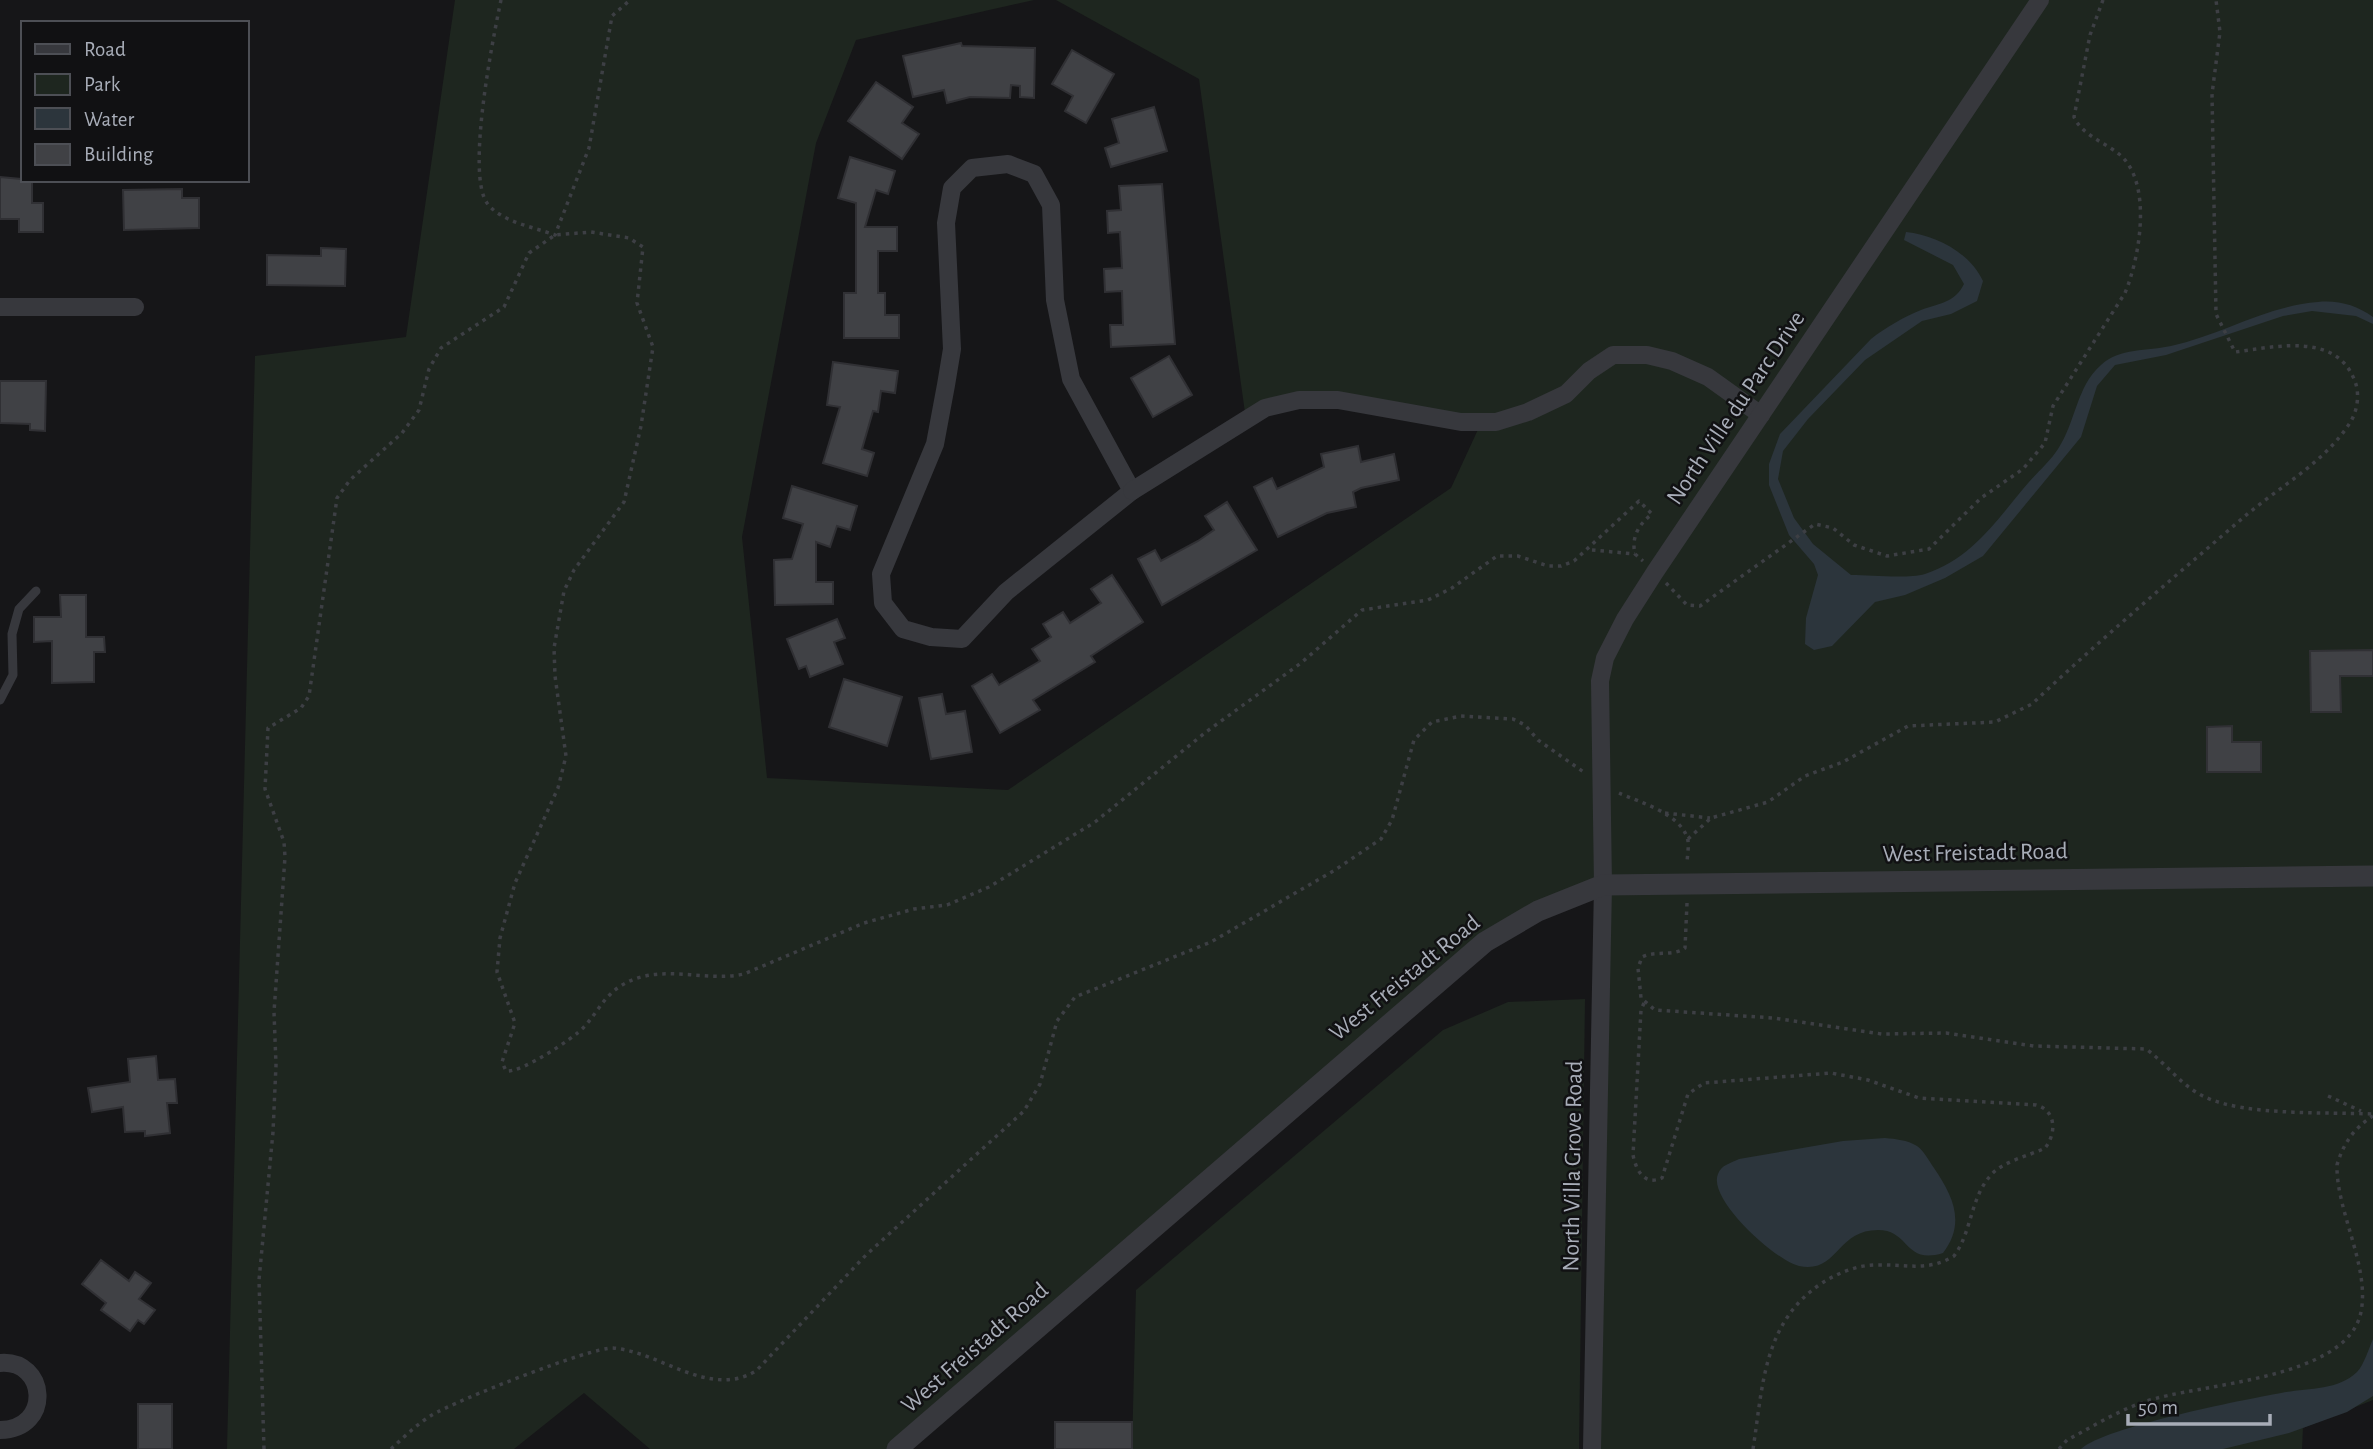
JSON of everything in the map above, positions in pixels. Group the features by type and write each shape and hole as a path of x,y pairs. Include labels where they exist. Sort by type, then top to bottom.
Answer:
{"street":[{"name":"North Ville du Parc Drive","path":"1603,885 1600,695 1605,658 1625,619 1655,572 2040,0"},
{"path":"1132,491 1071,379 1055,300 1051,205 1034,174 1008,164 972,168 952,188 946,223 952,349 935,444 881,574 883,603 903,629 931,637 962,639 1006,592 1132,491 1265,408 1298,400 1338,400 1461,422 1496,422 1528,412 1566,394 1589,371 1613,355 1647,355 1672,361 1708,377 1761,415"},
{"path":"0,307 135,307"},
{"name":"West Freistadt Road","path":"897,1449 1485,942 1538,911 1603,885 2373,876"},
{"name":"North Villa Grove Road","path":"1592,1449 1603,885"},
{"path":"0,1363 22,1368 31,1376 38,1396 31,1418 13,1429 1,1430 4,1449"}],"lane":[{"path":"0,700 13,675 12,634 19,609 36,591"}],"path":[{"path":"501,0 487,79 480,188 487,203 500,215 555,235 591,232 629,238 643,247 637,303 653,347 628,492 574,570 564,591 558,622 555,676 566,757 558,788 515,884 500,938 497,972 515,1023 502,1062 506,1071 517,1070 572,1038 585,1026 605,998 622,985 642,977 744,974 864,923 972,897 1095,822 1206,732 1301,663 1362,610 1428,600 1452,588 1497,556 1518,556 1548,566 1562,566 1590,550 1639,501 1652,514 1639,528 1634,546 1635,554"},
{"path":"264,1449 258,1280 273,1132 276,1065 274,1012 285,857 284,842 265,789 268,728 301,708 312,688 332,524 341,491 413,419 419,410 429,369 441,348 504,307 529,253 555,235 589,148 612,16 630,0"},
{"path":"1590,550 1635,554 1678,598 1693,607 1700,606 1815,524 1825,525 1854,545 1887,556 1929,549 1981,498 2023,469 2045,443 2053,406 2125,293 2132,277 2140,216 2139,184 2133,171 2118,153 2083,129 2074,117 2090,35 2103,0"},
{"path":"391,1449 434,1414 594,1350 625,1351 724,1381 743,1378 756,1371 866,1255 1024,1111 1040,1084 1057,1021 1067,1003 1106,983 1211,942 1335,870 1381,839 1392,820 1415,740 1432,722 1461,716 1513,719 1525,725 1538,740 1601,784 1663,813 1711,818 1768,802 1805,776 1843,762 1908,726 1982,724 2013,716 2032,704 2244,517 2330,447 2352,419 2357,405 2356,382 2341,360 2319,348 2296,345 2235,352 2216,314 2212,94 2220,32 2216,0"},
{"path":"1663,813 1688,839"},
{"path":"1687,864 1688,839 1711,818"},
{"path":"1687,903 1685,948 1677,953 1652,952 1642,957 1638,982 1644,1003 1641,1010 1633,1155 1635,1170 1647,1180 1662,1178 1688,1094 1704,1083 1802,1073 1846,1074 1919,1098 2036,1105 2046,1107 2052,1115 2051,1140 2045,1148 1991,1175 1979,1194 1970,1224 1954,1256 1929,1267 1875,1265 1844,1271 1815,1288 1794,1307 1783,1320 1768,1354 1753,1449"},
{"path":"1644,1003 1655,1010 1773,1018 1882,1034 1946,1033 2034,1046 2146,1049 2160,1059 2177,1078 2206,1098 2231,1105 2278,1110 2371,1115"},
{"path":"2328,1096 2371,1115"},
{"path":"2059,1449 2067,1440 2143,1402 2303,1364 2327,1353 2352,1332 2362,1310 2361,1296 2337,1165 2341,1151 2353,1132 2371,1115"}],"green space":[{"path":"455,0 1034,0 856,40 816,143 742,537 767,778 1008,790 1451,488 1481,423 1338,400 1246,420 1199,79 1056,0 2373,0 2373,1400 2303,1428 2302,1449 1592,1449 1603,886 1485,942 897,1449 650,1449 584,1393 514,1449 227,1449 255,356 406,337"},
{"path":"1585,999 1579,1449 1132,1449 1136,1290 1443,1030 1508,1002"}],"water":[{"path":"1906,232 1940,241 1970,262 1983,281 1977,301 1951,314 1922,321 1865,360 1808,419 1783,451 1778,479 1794,518 1813,544 1851,575 1899,577 1925,574 1968,550 2054,454 2064,439 2086,384 2101,365 2116,356 2190,341 2280,309 2318,302 2353,306 2373,317 2373,324 2356,316 2312,311 2283,316 2166,355 2115,365 2097,386 2081,437 1983,556 1945,578 1905,595 1875,602 1832,646 1814,650 1805,644 1806,618 1818,575 1814,564 1789,535 1769,485 1769,464 1780,434 1871,339 1908,316 1951,299 1964,284 1953,265 1904,240"},
{"path":"1885,1138 1917,1146 1947,1189 1955,1220 1950,1242 1943,1253 1921,1254 1896,1235 1878,1230 1853,1237 1822,1264 1812,1267 1799,1266 1775,1253 1746,1228 1733,1213 1717,1185 1721,1168 1739,1159 1843,1141"},
{"path":"2373,1339 2373,1396 2347,1412 2289,1433 2223,1449 2081,1449 2117,1432 2175,1415 2340,1383 2360,1369"}],"building":[{"path":"961,43 962,46 1035,48 1034,98 1020,97 1020,86 1011,85 1010,98 970,97 947,103 944,90 913,97 903,56"},
{"path":"1072,50 1114,74 1086,123 1065,111 1073,96 1052,84"},
{"path":"876,82 913,107 902,123 919,134 902,159 848,121"},
{"path":"1154,107 1167,151 1111,167 1105,148 1119,143 1112,119"},
{"path":"850,157 895,171 888,194 876,190 865,227 897,227 897,251 878,251 878,293 885,293 885,315 899,315 899,338 844,338 844,293 856,293 856,203 838,198"},
{"path":"0,177 32,182 32,203 43,203 43,232 19,232 19,219 0,219"},
{"path":"1162,184 1175,344 1111,347 1110,325 1123,325 1122,291 1105,292 1104,269 1122,268 1120,232 1108,233 1107,211 1121,210 1119,186"},
{"path":"182,189 182,198 199,198 199,228 124,230 123,190"},
{"path":"321,248 346,249 345,286 267,285 267,255 321,256"},
{"path":"1169,356 1192,395 1153,417 1131,378"},
{"path":"833,362 898,371 895,393 881,391 878,412 873,411 862,449 874,453 867,476 823,463 840,407 827,405"},
{"path":"0,381 46,381 45,431 30,430 30,424 0,423"},
{"path":"1358,446 1361,462 1394,454 1399,480 1361,488 1353,492 1356,507 1327,513 1278,537 1254,487 1272,478 1277,489 1324,467 1321,454"},
{"path":"792,486 857,506 850,530 837,526 830,547 816,542 816,582 833,582 833,604 775,605 774,560 792,559 803,524 783,518"},
{"path":"1227,502 1257,550 1162,605 1138,559 1155,550 1161,561 1198,541 1214,530 1205,516"},
{"path":"1112,575 1143,622 1091,656 1095,662 1033,700 1040,710 1000,733 972,686 992,674 999,685 1040,661 1032,649 1051,637 1043,624 1063,612 1070,623 1101,603 1091,589"},
{"path":"60,595 86,595 86,637 104,637 105,652 94,652 94,682 52,683 52,641 34,642 34,617 61,617"},
{"path":"837,619 845,638 834,642 843,664 810,677 806,666 799,669 787,639"},
{"path":"2373,650 2373,676 2340,676 2341,712 2311,712 2310,651"},
{"path":"844,679 902,697 887,746 829,727"},
{"path":"942,694 946,714 965,711 972,752 931,759 919,698"},
{"path":"2232,726 2232,742 2261,742 2261,772 2207,772 2207,727"},
{"path":"156,1056 158,1080 175,1079 177,1103 167,1103 170,1133 145,1136 145,1131 125,1132 123,1107 92,1112 88,1088 130,1082 128,1059"},
{"path":"101,1260 129,1281 135,1272 151,1283 139,1299 155,1310 144,1324 138,1320 130,1331 101,1310 106,1303 82,1284"},
{"path":"138,1404 172,1404 172,1449 138,1449"},
{"path":"1055,1422 1132,1422 1132,1449 1055,1449"}]}
